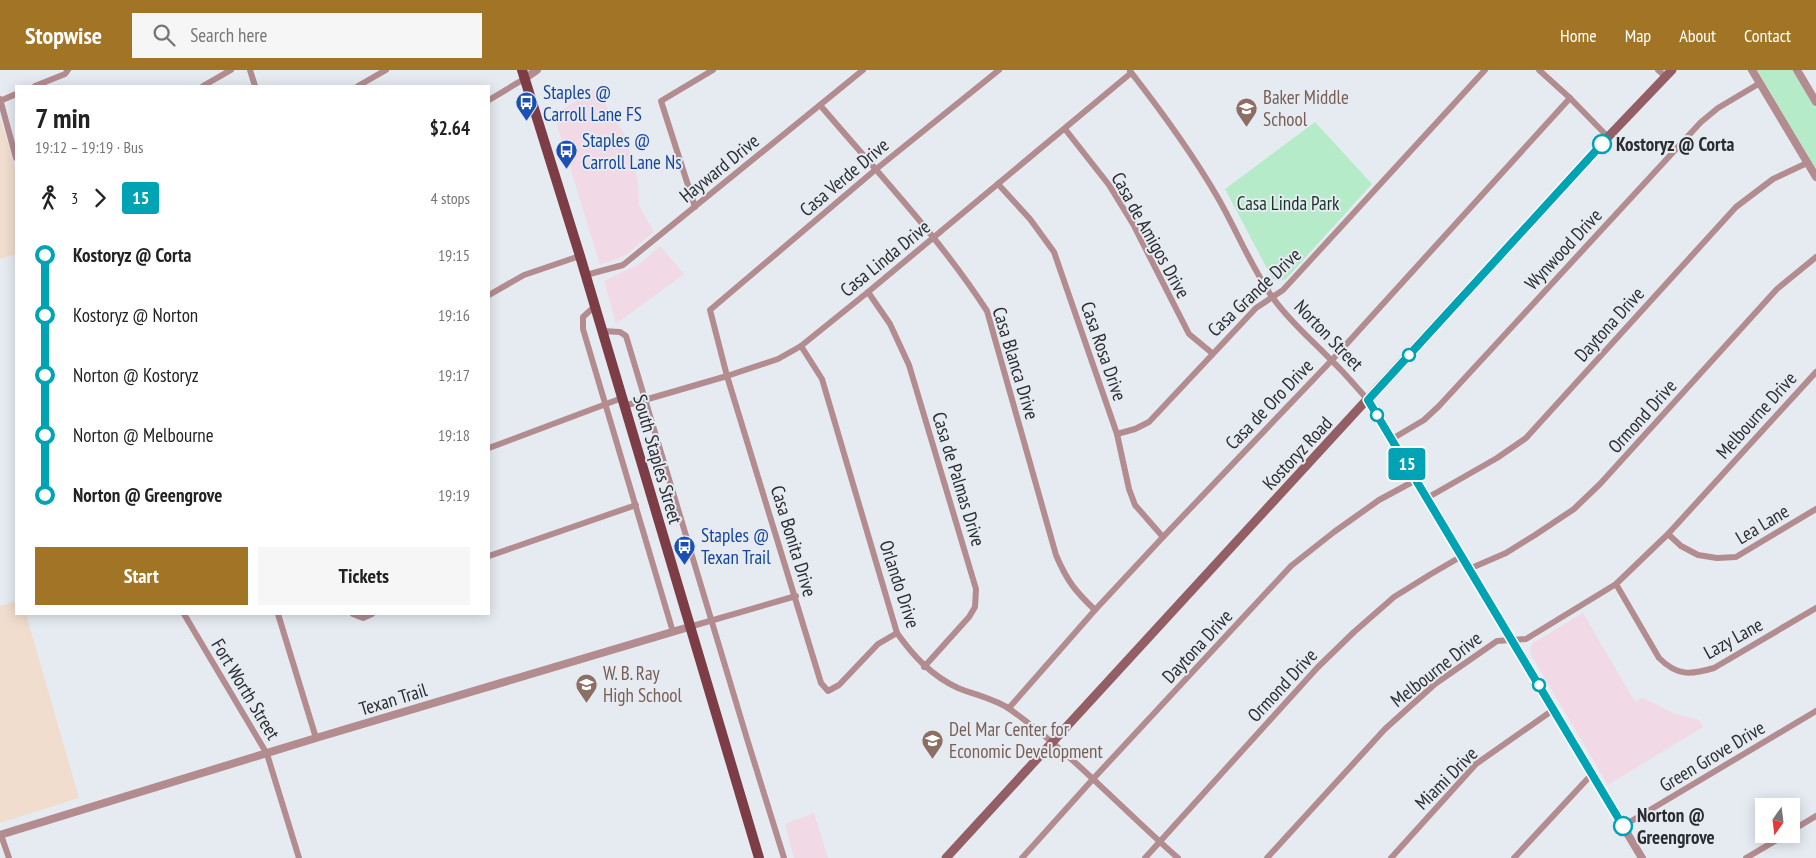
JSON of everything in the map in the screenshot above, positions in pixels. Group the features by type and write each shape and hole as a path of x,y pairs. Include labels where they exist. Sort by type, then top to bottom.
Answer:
{"main road":[{"name":"Kostoryz Road","path":"946,858 1608,137 1669,73"},
{"name":"South Staples Street","path":"523,75 586,274 760,858"}],"street":[{"path":"38,85 65,74 68,70"},
{"path":"206,85 231,70"},
{"path":"250,70 254,85"},
{"path":"360,85 386,70"},
{"path":"490,99 523,75 537,70"},
{"path":"695,207 661,101 713,70"},
{"name":"Hayward Drive","path":"586,274 623,265 863,70"},
{"name":"Casa Verde Drive","path":"710,310 875,170 999,70"},
{"name":"Casa Grande Drive","path":"1117,434 1135,429 1149,422 1256,308 1283,290 1485,70"},
{"path":"1539,70 1570,98 1608,137"},
{"path":"1658,70 1669,73"},
{"path":"1752,70 1816,178"},
{"path":"1797,70 1816,102"},
{"name":"Norton Street","path":"1130,72 1161,110 1195,158 1272,297 1290,321 1332,360 1368,400 1642,858"},
{"name":"Casa Linda Drive","path":"490,448 606,405 646,400 727,376 778,359 802,346 1065,129 1130,72"},
{"name":"Wynwood Drive","path":"1392,439 1424,420 1439,406 1701,122 1718,108 1760,83"},
{"path":"15,94 0,100 15,154"},
{"name":"Casa de Oro Drive","path":"1009,708 1162,537 1332,360 1570,98"},
{"name":"Casa Blanca Drive","path":"820,105 934,238 966,279 986,311 1056,555 1065,576 1077,592 1096,610"},
{"name":"Casa de Amigos Drive","path":"1065,129 1109,185 1133,224 1189,334 1212,353"},
{"name":"Daytona Drive","path":"1427,498 1497,458 1526,438 1736,207 1773,179 1807,163"},
{"name":"Casa Rosa Drive","path":"998,184 1030,219 1054,252 1117,434 1129,489 1136,506 1162,537"},
{"path":"490,294 524,276 580,256"},
{"name":"Ormond Drive","path":"1469,569 1506,552 1574,508 1600,484 1776,289 1816,257"},
{"name":"Casa de Palmas Drive","path":"868,292 890,324 909,365 976,589 975,607 969,617 924,666"},
{"path":"595,306 583,317 583,329 673,632"},
{"name":"Casa Bonita Drive","path":"710,310 727,376 796,596 821,683 828,691 839,685 878,644 897,633"},
{"path":"602,331 620,332 626,336 784,858"},
{"name":"Orlando Drive","path":"802,346 822,379 897,633 908,649 924,666 938,677 958,688 1009,708 1093,779 1178,858"},
{"name":"Melbourne Drive","path":"1267,858 1385,729 1428,690 1462,664 1497,641 1511,638 1526,639 1616,584 1668,534 1816,372"},
{"name":"Daytona Drive","path":"1022,858 1291,566 1379,500 1416,480"},
{"path":"490,556 636,505"},
{"name":"Lea Lane","path":"1668,534 1681,546 1698,555 1717,558 1736,557 1816,509"},
{"name":"Ormond Drive","path":"1145,858 1318,667 1354,632 1394,598 1462,556"},
{"name":"Lazy Lane","path":"1616,584 1659,658 1670,668 1682,672 1696,673 1714,668 1816,608"},
{"name":"Texan Trail","path":"0,835 316,738 796,596"},
{"name":"Fort Worth Street","path":"185,615 267,754 299,858"},
{"path":"278,615 316,738"},
{"path":"355,615 363,618 370,615"},
{"name":"Miami Drive","path":"1391,858 1476,764 1553,710"},
{"name":"Green Grove Drive","path":"1623,826 1816,711"},
{"path":"1514,858 1592,774"},
{"path":"1800,826 1816,816"},
{"path":"0,835 8,858"},
{"path":"1746,858 1772,843"}],"shaded area":[{"path":"595,89 625,135 638,182 639,206 654,232 624,256 600,265 554,115"},
{"path":"0,117 15,168 15,254 0,259"},
{"path":"660,246 684,274 616,324 604,281 641,263"},
{"path":"15,601 15,615 26,615 79,798 0,823 0,606"},
{"path":"1583,613 1635,702 1643,698 1673,713 1699,720 1703,727 1608,785 1531,655 1530,649 1533,643"},
{"path":"814,813 828,858 794,858 785,824"}],"green space":[{"path":"1757,70 1793,70 1816,109 1816,169"},
{"name":"Casa Linda Park","path":"1315,122 1372,184 1286,279 1278,281 1272,278 1225,189"}],"bus line":[{"name":"15","path":"1602,144 1368,400 1623,826"}],"place":[{"name":"Staples @ Carroll Lane FS","path":"527,122"},
{"name":"Baker Middle School","path":"1247,127"},
{"name":"Kostoryz @ Corta","path":"1602,144"},
{"name":"Staples @ Carroll Lane Ns","path":"566,170"},
{"name":"Staples @ Texan Trail","path":"685,565"},
{"name":"W. B. Ray High School","path":"587,703"},
{"name":"Del Mar Center for Economic Development","path":"933,759"},
{"name":"Norton @ Greengrove","path":"1623,826"}]}
